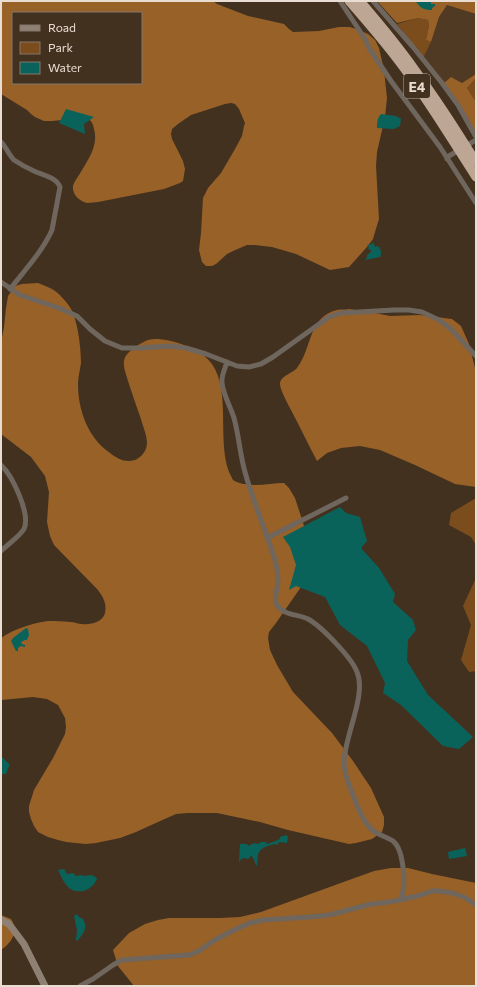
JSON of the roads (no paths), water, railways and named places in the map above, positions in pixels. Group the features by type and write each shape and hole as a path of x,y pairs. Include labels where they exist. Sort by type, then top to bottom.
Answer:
{"highway":[{"name":"E4","path":"349,1 377,33 408,74 440,120 476,177"},
{"name":"E4","path":"360,1 415,70 447,115 476,162"}],"street":[{"path":"340,1 374,55 448,157 476,203"},
{"path":"372,1 413,47 442,83 458,105 475,139 448,157"},
{"path":"1,142 14,159 32,170 51,178 58,183 60,187 52,230 34,260 10,288"},
{"path":"1,282 20,295 59,308 77,316 105,341 122,348 171,346 186,348 237,366 249,367 261,364 329,317 341,313 409,310 422,312 439,320 451,329 476,356"},
{"path":"227,362 222,378 223,387 234,419 245,473 278,573 276,598 277,605 282,610 293,615 307,618 316,624 344,652 358,674 360,681 359,692 344,756 344,768 354,799 367,824 376,833 397,845 400,852 404,889 400,900"},
{"path":"1,465 6,470 19,494 24,511 25,523 21,533 1,550"},
{"path":"267,538 346,498"},
{"path":"80,986 122,960 189,955 199,951 213,941 232,931 256,921 309,918 329,915 371,904 400,900 439,891 461,896 476,905"},
{"path":"1,920 9,924 24,944 45,986"}],"water":[{"path":"416,1 431,1 431,4 435,4 435,6 432,10 424,9 419,6"},
{"path":"66,109 94,117 84,124 85,134 59,123"},
{"path":"381,114 396,116 401,119 400,126 394,129 377,128 377,122"},
{"path":"373,242 375,247 378,246 380,249 381,256 365,260 367,255 371,252 367,245 372,244"},
{"path":"340,507 346,513 360,517 367,541 361,548 379,568 395,594 393,602 413,620 416,630 408,640 407,661 428,695 473,737 459,749 443,746 401,705 383,693 385,683 367,646 340,625 325,597 296,586 289,590 296,565 290,547 283,537"},
{"path":"26,628 28,629 29,635 27,640 21,642 25,645 25,647 21,646 18,648 18,651 16,651 11,641"},
{"path":"1,756 10,765 6,774 1,774"},
{"path":"286,835 288,837 287,843 279,842 277,845 275,844 260,850 257,866 252,856 248,859 241,859 239,863 240,844 247,844 248,846 254,843 258,844 261,842 266,842 267,844"},
{"path":"465,848 467,856 449,859 448,852"},
{"path":"64,869 67,874 73,873 76,876 92,875 97,879 88,889 80,891 72,890 68,887 58,870"},
{"path":"77,914 83,919 85,928 77,941 77,930 74,916"}]}
